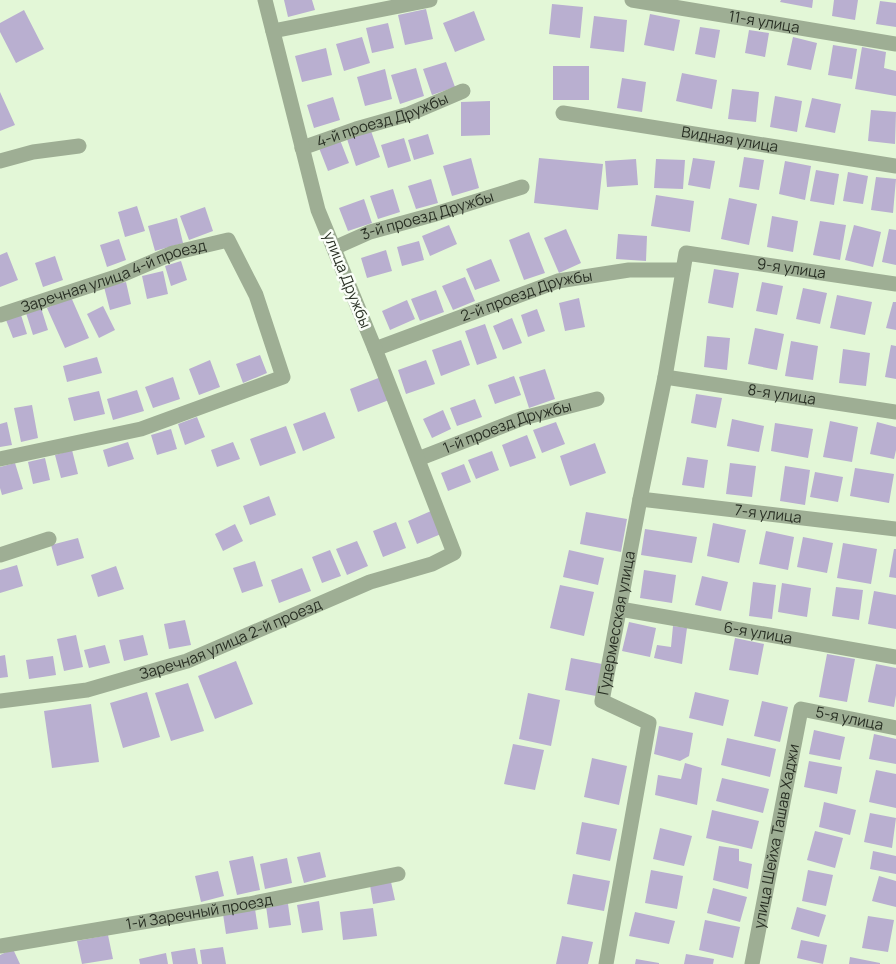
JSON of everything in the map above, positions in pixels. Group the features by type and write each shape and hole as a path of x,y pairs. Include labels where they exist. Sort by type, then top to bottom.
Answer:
{"street":[{"name":"улица Дружбы","path":"265,0 318,210 375,349 454,553"},
{"path":"273,31 430,0"},
{"name":"11-я улица","path":"632,0 896,44"},
{"name":"4-й проезд Дружбы","path":"302,148 356,129 409,114 463,92"},
{"name":"Видная улица","path":"563,113 896,166"},
{"path":"0,161 33,152 79,146"},
{"name":"3-й проезд Дружбы","path":"334,248 370,232 522,187"},
{"name":"Заречная улица 4-й проезд","path":"0,315 119,276 173,253 228,240 256,295 283,377 141,429 0,459"},
{"name":"Гудермесская улица","path":"606,964 649,723 602,702 665,377 686,253"},
{"name":"9-я улица","path":"686,253 896,284"},
{"name":"2-й проезд Дружбы","path":"375,349 558,281 629,270 683,270"},
{"name":"8-я улица","path":"665,377 896,412"},
{"name":"1-й проезд Дружбы","path":"418,459 523,418 597,399"},
{"name":"7-я улица","path":"640,499 896,529"},
{"path":"0,555 49,539"},
{"name":"Заречная улица 2-й проезд","path":"0,701 86,690 187,661 370,582 432,564 454,553"},
{"name":"6-я улица","path":"620,609 896,657"},
{"name":"5-я улица","path":"801,710 896,728"},
{"name":"улица Шейха Ташав Хаджи","path":"752,964 801,710"},
{"name":"1-й Заречный проезд","path":"0,946 249,904 398,874"}],"building":[{"path":"284,0 312,0 315,10 288,17"},
{"path":"781,0 813,0 812,8 780,2"},
{"path":"834,0 858,0 855,20 832,16"},
{"path":"880,1 896,3 896,27 876,24"},
{"path":"552,4 583,7 580,38 549,34"},
{"path":"426,9 433,39 405,45 398,15"},
{"path":"24,10 44,49 16,63 0,32 0,23"},
{"path":"474,11 485,40 455,52 443,23"},
{"path":"650,14 680,20 674,51 644,45"},
{"path":"594,16 627,20 624,52 590,48"},
{"path":"388,23 394,48 372,53 366,28"},
{"path":"700,27 720,30 715,58 695,54"},
{"path":"749,30 769,33 765,57 745,53"},
{"path":"362,37 370,63 344,71 336,44"},
{"path":"793,37 817,43 811,70 787,65"},
{"path":"833,45 857,49 852,79 828,75"},
{"path":"862,47 886,52 884,68 896,71 896,96 855,89"},
{"path":"326,48 332,75 302,82 295,56"},
{"path":"446,62 455,87 432,95 423,69"},
{"path":"553,66 589,66 589,100 553,100"},
{"path":"416,68 424,96 400,104 391,75"},
{"path":"385,69 392,99 365,106 357,77"},
{"path":"682,73 717,80 712,109 676,101"},
{"path":"622,78 646,82 642,112 617,108"},
{"path":"732,89 759,92 756,122 728,119"},
{"path":"0,92 15,125 0,131"},
{"path":"775,96 802,101 797,132 770,127"},
{"path":"333,97 340,120 314,128 307,105"},
{"path":"812,98 841,104 835,133 805,127"},
{"path":"490,101 490,135 461,136 461,102"},
{"path":"871,110 896,112 895,144 868,141"},
{"path":"371,131 380,157 356,166 347,139"},
{"path":"428,134 434,154 414,160 408,140"},
{"path":"404,138 411,161 388,168 381,145"},
{"path":"340,140 349,163 328,171 319,148"},
{"path":"744,157 764,160 759,190 739,187"},
{"path":"471,158 479,188 452,196 443,166"},
{"path":"539,158 603,164 598,210 534,203"},
{"path":"693,158 715,161 710,189 688,185"},
{"path":"636,159 638,185 607,187 605,161"},
{"path":"656,159 685,160 683,189 654,188"},
{"path":"785,161 811,166 805,200 779,194"},
{"path":"816,170 839,174 834,205 810,201"},
{"path":"848,172 868,176 863,204 843,201"},
{"path":"876,177 896,179 893,213 871,210"},
{"path":"431,179 438,203 416,209 408,186"},
{"path":"393,189 400,212 378,219 370,196"},
{"path":"656,195 694,201 690,232 651,226"},
{"path":"729,198 757,204 749,245 721,239"},
{"path":"364,199 372,223 348,231 339,208"},
{"path":"137,206 145,231 125,237 118,212"},
{"path":"205,207 213,231 189,240 180,216"},
{"path":"772,216 798,221 793,252 767,247"},
{"path":"177,218 183,243 155,251 148,226"},
{"path":"820,221 846,225 840,260 813,255"},
{"path":"449,225 457,244 430,256 422,236"},
{"path":"854,225 881,232 873,267 845,260"},
{"path":"566,229 581,263 559,273 544,238"},
{"path":"889,229 896,230 896,265 882,262"},
{"path":"529,232 545,273 524,280 509,240"},
{"path":"618,234 647,236 646,261 616,259"},
{"path":"119,239 126,260 107,267 100,245"},
{"path":"419,241 424,260 402,266 397,247"},
{"path":"386,250 392,271 367,278 361,258"},
{"path":"7,252 18,280 0,287 0,255"},
{"path":"55,256 63,280 43,287 35,263"},
{"path":"491,259 500,281 475,290 466,269"},
{"path":"181,261 187,280 171,286 165,266"},
{"path":"714,269 739,273 733,308 708,303"},
{"path":"163,271 168,294 147,299 142,276"},
{"path":"465,277 475,301 453,310 442,286"},
{"path":"126,282 131,304 110,310 104,287"},
{"path":"762,282 783,286 777,315 756,311"},
{"path":"803,288 827,293 820,324 796,319"},
{"path":"436,290 444,312 420,321 411,299"},
{"path":"837,295 872,302 865,335 830,328"},
{"path":"71,297 89,338 65,348 47,308"},
{"path":"579,298 585,327 565,331 559,303"},
{"path":"407,300 415,319 390,330 382,311"},
{"path":"893,302 896,302 896,330 886,328"},
{"path":"103,306 115,330 99,338 87,314"},
{"path":"41,308 48,330 33,335 26,313"},
{"path":"537,309 545,331 528,337 521,315"},
{"path":"21,315 27,334 13,338 6,320"},
{"path":"512,318 522,343 503,350 493,326"},
{"path":"485,324 497,358 477,365 465,331"},
{"path":"755,328 784,334 777,370 748,364"},
{"path":"707,336 730,338 727,370 704,367"},
{"path":"461,340 470,365 441,376 432,350"},
{"path":"791,341 818,346 813,380 785,376"},
{"path":"891,345 896,346 896,379 885,377"},
{"path":"843,349 870,353 866,386 839,383"},
{"path":"260,355 267,373 243,383 236,364"},
{"path":"97,357 102,373 67,382 63,366"},
{"path":"210,360 220,387 199,395 189,369"},
{"path":"426,360 435,384 406,394 398,370"},
{"path":"545,369 555,399 529,408 519,377"},
{"path":"514,376 521,395 495,404 488,385"},
{"path":"173,377 180,399 153,408 145,387"},
{"path":"381,377 389,400 358,412 350,389"},
{"path":"137,390 144,411 113,420 107,399"},
{"path":"99,391 105,414 74,421 68,398"},
{"path":"696,394 722,398 716,428 691,423"},
{"path":"475,399 482,417 457,426 450,408"},
{"path":"32,405 38,438 21,442 14,408"},
{"path":"443,410 451,429 432,438 423,419"},
{"path":"325,412 335,438 303,451 293,424"},
{"path":"197,417 205,437 185,445 178,424"},
{"path":"732,419 764,426 759,452 727,446"},
{"path":"830,421 858,427 852,462 823,457"},
{"path":"7,422 12,445 0,447 0,424"},
{"path":"556,422 565,444 542,453 533,430"},
{"path":"877,422 896,427 894,459 870,454"},
{"path":"775,423 813,429 808,458 771,451"},
{"path":"286,426 296,453 260,466 250,439"},
{"path":"171,429 177,449 157,455 151,435"},
{"path":"527,435 536,458 510,467 502,445"},
{"path":"128,442 134,459 108,467 103,450"},
{"path":"233,442 240,459 217,467 211,450"},
{"path":"595,443 606,473 570,486 560,456"},
{"path":"72,450 78,474 61,478 55,455"},
{"path":"492,451 499,470 476,479 468,460"},
{"path":"687,457 708,460 704,488 682,485"},
{"path":"45,458 50,480 33,484 28,462"},
{"path":"15,463 23,489 2,495 0,467"},
{"path":"730,463 756,466 752,497 726,494"},
{"path":"464,464 471,482 448,491 441,473"},
{"path":"785,466 810,470 805,505 780,501"},
{"path":"855,468 894,474 889,503 850,496"},
{"path":"815,472 843,477 838,502 810,497"},
{"path":"269,496 276,515 250,525 243,506"},
{"path":"431,511 441,534 417,544 408,521"},
{"path":"586,512 627,519 621,552 580,544"},
{"path":"396,522 406,548 383,557 373,531"},
{"path":"713,523 746,530 739,563 707,556"},
{"path":"235,524 243,541 223,551 215,534"},
{"path":"645,529 697,537 692,563 641,555"},
{"path":"766,531 794,537 788,570 759,564"},
{"path":"803,537 833,543 827,573 797,567"},
{"path":"78,538 84,558 57,566 51,545"},
{"path":"357,541 368,566 347,575 336,549"},
{"path":"843,543 877,549 871,584 837,578"},
{"path":"894,549 896,549 896,578 889,577"},
{"path":"330,550 341,576 322,583 312,557"},
{"path":"569,550 604,558 598,585 563,577"},
{"path":"255,561 263,586 242,593 233,568"},
{"path":"17,565 23,586 0,593 0,570"},
{"path":"116,566 124,589 98,597 91,575"},
{"path":"302,568 311,591 279,603 271,580"},
{"path":"644,570 676,575 672,603 640,598"},
{"path":"702,576 728,582 721,611 695,605"},
{"path":"753,582 776,585 772,619 749,616"},
{"path":"782,583 811,588 807,617 778,612"},
{"path":"560,585 594,592 584,636 550,628"},
{"path":"836,587 863,590 859,620 832,616"},
{"path":"874,591 896,595 896,629 868,624"},
{"path":"185,620 191,645 169,649 164,624"},
{"path":"629,622 656,628 650,657 622,651"},
{"path":"673,626 687,628 682,664 654,658 657,645 671,647"},
{"path":"76,635 83,667 64,671 57,639"},
{"path":"143,635 148,655 124,661 119,640"},
{"path":"735,638 764,644 758,675 729,670"},
{"path":"105,645 110,663 89,668 84,650"},
{"path":"827,654 855,659 847,702 819,697"},
{"path":"5,655 8,677 0,678 0,656"},
{"path":"53,656 56,675 29,679 26,660"},
{"path":"571,658 602,664 596,696 565,690"},
{"path":"236,661 253,704 215,719 198,676"},
{"path":"876,664 896,668 894,707 868,702"},
{"path":"188,683 204,731 171,741 155,693"},
{"path":"147,692 160,737 123,748 110,703"},
{"path":"695,692 729,700 723,726 689,718"},
{"path":"528,693 560,700 551,746 519,739"},
{"path":"762,701 788,707 780,742 754,736"},
{"path":"91,704 99,762 52,768 44,711"},
{"path":"659,726 693,733 689,756 680,761 654,754"},
{"path":"814,730 845,737 840,760 809,754"},
{"path":"874,734 896,739 896,764 869,759"},
{"path":"727,738 776,749 770,777 721,765"},
{"path":"513,744 544,750 535,790 504,784"},
{"path":"592,758 627,766 619,805 584,797"},
{"path":"809,761 842,767 837,794 804,787"},
{"path":"685,763 702,768 697,805 655,795 658,775 681,779"},
{"path":"876,770 896,774 896,808 869,802"},
{"path":"722,778 769,789 763,813 716,801"},
{"path":"824,802 856,810 850,835 819,827"},
{"path":"712,810 759,821 752,849 706,838"},
{"path":"870,813 896,818 892,848 864,842"},
{"path":"582,822 617,829 610,861 576,854"},
{"path":"660,828 692,836 684,866 653,859"},
{"path":"815,831 843,838 835,868 807,860"},
{"path":"719,846 739,849 739,861 752,864 748,889 713,880"},
{"path":"873,851 896,856 896,874 870,869"},
{"path":"320,852 326,877 304,883 297,857"},
{"path":"253,856 260,890 237,895 229,861"},
{"path":"287,858 292,883 265,889 260,864"},
{"path":"651,870 683,876 677,909 645,903"},
{"path":"808,870 833,875 826,906 802,901"},
{"path":"218,871 224,896 201,902 195,876"},
{"path":"573,874 610,881 604,911 567,904"},
{"path":"879,876 896,881 896,907 872,901"},
{"path":"391,882 395,900 373,904 370,885"},
{"path":"713,888 747,897 740,922 707,913"},
{"path":"319,901 323,930 302,933 297,905"},
{"path":"288,904 291,925 269,928 266,906"},
{"path":"797,907 826,915 819,937 791,929"},
{"path":"373,908 377,936 343,940 340,912"},
{"path":"255,909 258,929 226,934 223,914"},
{"path":"635,912 675,921 669,944 629,936"},
{"path":"868,916 894,920 888,952 862,948"},
{"path":"705,920 740,927 733,958 699,950"},
{"path":"108,935 113,959 82,964 77,941"},
{"path":"562,936 593,942 588,964 556,964"},
{"path":"801,940 827,945 823,964 797,958"},
{"path":"223,947 226,964 202,964 200,950"},
{"path":"195,948 198,964 173,964 171,952"},
{"path":"13,949 20,964 0,964 0,955"},
{"path":"166,953 168,964 140,964 139,959"},
{"path":"686,954 714,959 713,964 684,964"},
{"path":"850,957 880,963 880,964 849,964"},
{"path":"636,959 659,963 659,964 635,964"}]}
